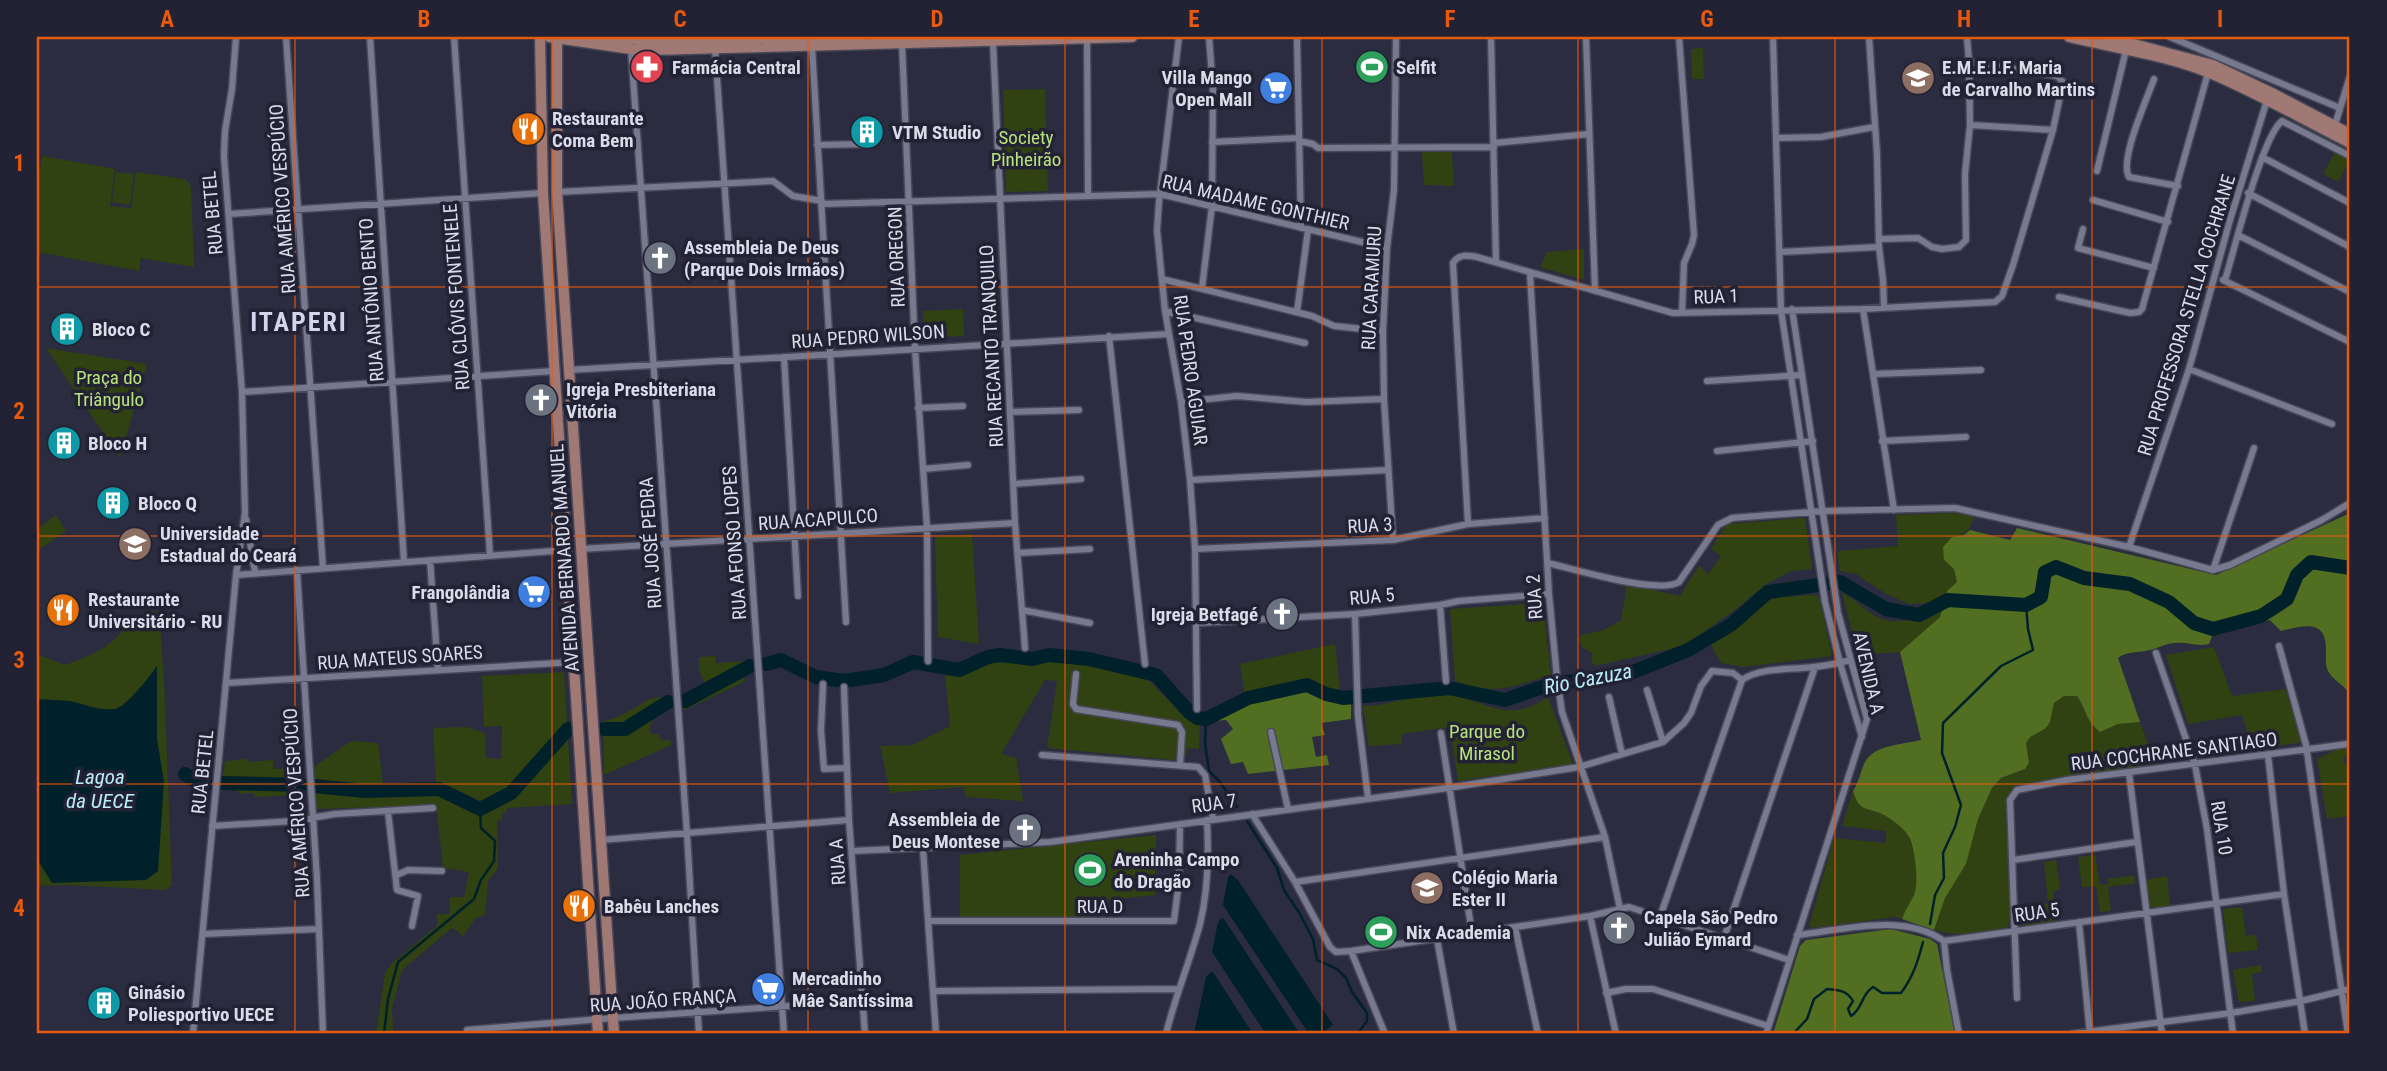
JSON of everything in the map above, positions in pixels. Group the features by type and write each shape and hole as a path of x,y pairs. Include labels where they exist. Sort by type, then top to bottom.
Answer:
{"main road":[{"name":"AVENIDA BERNARDO MANUEL","path":"540,37 543,193 598,1034"},
{"name":"AVENIDA BERNARDO MANUEL","path":"554,37 558,192 614,1034"},
{"path":"554,37 631,49 715,49 861,37"},
{"path":"601,37 683,42 811,40 902,44 1132,37"},
{"path":"2069,37 2126,50 2143,46 2269,96 2350,134"},
{"path":"2107,37 2213,65 2350,143"},
{"path":"568,580 575,583 583,579"},
{"path":"571,611 576,607 585,609"},
{"path":"593,954 608,953"}],"street":[{"name":"RUA BETEL","path":"236,37 224,140 224,176 242,392 246,513 254,572"},
{"name":"RUA AMÉRICO VESPÚCIO","path":"286,37 323,568"},
{"name":"RUA ANTÔNIO BENTO","path":"370,37 404,562"},
{"name":"RUA CLÓVIS FONTENELE","path":"454,37 490,555"},
{"name":"RUA PEDRO AGUIAR","path":"1179,37 1157,220 1165,311 1181,402 1190,481 1195,549 1198,709"},
{"path":"1202,288 1212,206 1213,89 1209,37"},
{"path":"1297,37 1299,211 1304,229 1297,312"},
{"name":"RUA CARAMURU","path":"1393,540 1384,399 1383,331 1396,148 1396,37"},
{"path":"1491,37 1496,262"},
{"path":"1586,37 1595,290"},
{"path":"1679,37 1694,235 1684,263 1682,313"},
{"name":"AVENIDA A","path":"1773,37 1781,310 1825,602 1863,737"},
{"path":"1869,37 1884,307"},
{"path":"1780,253 1921,239 1932,247 1942,249 1962,245 1966,240 1965,174 1970,125 1967,37"},
{"path":"2170,37 2340,108"},
{"path":"1087,38 1088,195"},
{"path":"811,40 846,622"},
{"name":"RUA RECANTO TRANQUILO","path":"993,42 1015,523 1025,648"},
{"name":"RUA OREGON","path":"902,44 918,408 927,528 928,661"},
{"name":"RUA JOSÉ PEDRA","path":"631,49 699,1034"},
{"name":"RUA AFONSO LOPES","path":"715,49 784,1034"},
{"path":"2096,171 2126,50"},
{"path":"1969,62 2057,76 2063,82 2053,130 1970,125"},
{"path":"2059,296 2130,313 2139,312 2145,305 2208,72"},
{"path":"2335,125 2350,76"},
{"path":"2154,79 2129,152 2126,171 2129,177 2178,186"},
{"name":"RUA PROFESSORA STELLA COCHRANE","path":"2129,547 2189,369 2269,96"},
{"name":"RUA PROFESSORA STELLA COCHRANE","path":"2238,235 2262,157 2276,126 2282,121 2350,156"},
{"path":"1777,138 1821,136 1874,127"},
{"name":"RUA 1","path":"1468,524 1453,263 1461,256 1496,262 1673,313 1991,304 2001,299 2006,286 2053,130"},
{"path":"1212,142 1299,140 1318,148 1396,148 1494,145 1589,134"},
{"path":"817,145 870,144"},
{"path":"2262,157 2350,203"},
{"name":"RUA MADAME GONTHIER","path":"558,192 773,181 793,196 822,202 1160,194 1387,248"},
{"path":"2240,192 2250,194 2350,247"},
{"path":"229,214 543,193"},
{"path":"2093,201 2168,222"},
{"path":"2083,229 2078,247 2154,268"},
{"path":"2225,280 2238,235 2350,292"},
{"name":"RUA 2","path":"1531,274 1549,594 1559,694 1579,767 1605,837 1620,909"},
{"path":"2216,276 2350,342"},
{"path":"1162,279 1297,312 1334,326 1383,331"},
{"name":"AVENIDA A","path":"1792,309 1836,599 1867,714 1863,737"},
{"path":"1863,309 1894,510"},
{"path":"1165,311 1305,343"},
{"name":"RUA PEDRO WILSON","path":"569,370 1169,334"},
{"path":"1109,336 1145,664"},
{"path":"784,357 798,596"},
{"path":"2189,369 2332,424"},
{"path":"1874,374 1981,370"},
{"path":"242,392 554,371"},
{"path":"1707,381 1802,375"},
{"path":"1181,402 1237,396 1306,402 1384,399"},
{"path":"918,408 963,405"},
{"path":"1010,412 1079,410"},
{"path":"1882,442 1966,437"},
{"path":"1717,451 1813,441"},
{"path":"2213,570 2254,448"},
{"path":"923,469 968,465"},
{"path":"1190,481 1388,470"},
{"path":"1014,484 1081,479"},
{"path":"1548,563 1645,585 1672,586 1679,582 1724,520 1745,516 1824,511 1955,508 2129,547 2213,570 2230,565 2322,520 2350,503"},
{"name":"RUA BETEL","path":"193,1034 236,575 246,513"},
{"name":"RUA 3","path":"1195,549 1393,540 1468,524 1545,518"},
{"name":"RUA ACAPULCO","path":"581,549 1015,523"},
{"path":"1018,553 1090,549"},
{"path":"236,575 566,550"},
{"path":"430,560 438,670"},
{"name":"RUA AMÉRICO VESPÚCIO","path":"298,570 323,1034"},
{"name":"RUA 5","path":"1197,623 1355,614 1459,601 1549,594"},
{"path":"1440,605 1446,681"},
{"path":"1022,610 1090,622"},
{"path":"1355,614 1358,709 1368,798"},
{"path":"2278,646 2307,750 2348,1034"},
{"name":"RUA 10","path":"2156,653 2195,765 2207,829 2231,1013"},
{"path":"1660,917 1742,680 1759,673 1851,660"},
{"name":"RUA MATEUS SOARES","path":"226,683 575,662"},
{"path":"1724,938 1815,667"},
{"path":"1647,690 1663,742 1691,713 1701,686 1712,671 1733,673 1742,680"},
{"path":"1076,674 1073,704 1076,709 1178,725 1182,732 1180,765"},
{"path":"823,684 821,731 824,769 847,768"},
{"name":"RUA A","path":"844,687 849,821 865,1034"},
{"path":"1609,697 1622,754"},
{"path":"1271,732 1288,809"},
{"path":"1441,733 1472,933"},
{"path":"1766,1034 1863,737"},
{"name":"RUA 7","path":"852,851 1049,842 1448,788 1579,767 1663,742"},
{"name":"RUA COCHRANE SANTIAGO","path":"2013,860 2010,800 2018,790 2348,744"},
{"path":"1042,755 1180,765 1202,770 1210,820 1204,903 1166,1034"},
{"path":"2268,755 2284,894 2305,1034"},
{"path":"2129,773 2162,1034"},
{"path":"212,826 433,808"},
{"path":"388,812 398,891 417,895 412,926"},
{"path":"1252,814 1295,882 1330,947 1337,952 1590,916 1629,907 1789,960"},
{"path":"601,840 849,821"},
{"name":"RUA D","path":"928,921 1174,921 1179,881 1180,824"},
{"path":"1295,882 1605,837"},
{"path":"2017,998 2013,860 2136,842"},
{"path":"923,849 936,1034"},
{"path":"397,875 408,870 442,871"},
{"name":"RUA 5","path":"1797,934 1891,925 1935,935 1944,941 2284,894"},
{"path":"1590,916 1616,1034"},
{"path":"2079,922 2089,1033"},
{"path":"1515,927 1538,1034"},
{"path":"203,934 319,929"},
{"path":"1437,939 1454,1034"},
{"path":"1944,941 1959,1034"},
{"path":"1351,951 1385,1034"},
{"path":"933,991 1179,989"},
{"path":"1606,993 1626,989 1653,989 1768,1026"},
{"path":"2072,1034 2231,1013 2350,989"},
{"name":"RUA JOÃO FRANÇA","path":"467,1030 862,1001"},
{"path":"2231,1013 2233,1034"}],"green space":[{"path":"1703,48 1704,79 1692,79 1691,49"},
{"name":"Society Pinheirão","path":"1045,89 1048,191 1006,192 1003,90"},
{"path":"2336,150 2350,158 2338,182 2323,174"},
{"path":"1422,152 1452,152 1454,186 1424,185"},
{"path":"42,156 115,169 110,206 131,208 136,172 189,182 194,267 141,258 139,271 37,252 37,187"},
{"path":"116,172 134,174 130,205 112,202"},
{"path":"1584,249 1584,280 1540,267 1547,252"},
{"path":"963,309 964,336 924,338 923,311"},
{"name":"Praça do Triângulo","path":"46,348 147,364 120,458"},
{"path":"2350,513 2350,696 2328,671 2325,639 2322,632 2311,626 2281,631 2270,620 2213,634 2209,644 2172,643 2121,656 2118,658 2140,722 2118,724 2100,732 2089,719 2077,696 2064,696 2054,703 2046,728 2030,737 2026,743 2029,763 2025,769 2001,778 1992,788 1978,819 1966,864 1945,898 1934,930 1902,919 1914,895 1916,883 1911,841 1892,820 1861,806 1853,791 1868,757 1889,746 1921,740 1900,652 1940,617 1947,591 1957,582 1954,569 1944,560 1943,547 1952,537 1964,535 1970,530 2010,540 2017,528 2216,575"},
{"path":"56,515 66,531 37,551 37,529"},
{"path":"1896,515 1974,515 1968,530 1952,537 1957,582 1947,591 1945,598 1909,604 1886,594 1856,574 1840,571 1837,551 1898,546"},
{"path":"1805,518 1812,569 1791,571 1766,584 1735,610 1683,646 1595,666 1591,660 1593,654 1582,647 1579,641 1581,635 1604,630 1621,620 1627,584 1680,596 1699,565 1708,574 1721,556 1711,549 1726,524"},
{"path":"972,534 979,644 938,637 935,539"},
{"path":"1842,593 1875,616 1891,621 1917,619 1942,611 1940,617 1900,652 1858,655"},
{"path":"1780,597 1819,597 1832,656 1743,667 1721,663 1711,645 1728,635 1755,607"},
{"path":"1543,603 1551,675 1493,689 1455,681 1450,609"},
{"name":"Lagoa da UECE","path":"153,611 159,612 164,681 172,885 165,890 37,886 37,654 65,665 76,661 111,642 132,618"},
{"path":"1335,644 1340,690 1307,684 1245,696 1240,664"},
{"path":"2214,647 2232,696 2285,689 2305,742 2253,749 2242,715 2188,724 2166,655"},
{"path":"715,656 716,663 748,661 750,672 743,674 744,682 684,710 683,698 706,686 699,670 699,657"},
{"path":"1040,660 1098,665 1139,675 1150,682 1179,711 1200,722 1199,749 1188,748 1185,761 1047,748 1057,681 1045,680 1001,754 1016,758 1023,801 966,797 963,787 890,793 880,746 913,745 950,726 945,674 959,675 991,663"},
{"path":"564,672 572,804 507,808 506,813 502,813 502,819 497,821 498,868 488,881 485,914 475,919 463,936 453,928 448,931 402,970 392,1008 395,1034 376,1034 385,973 391,964 437,926 437,914 450,914 450,897 464,897 469,872 443,868 436,805 316,809 314,767 351,741 378,743 383,784 436,782 433,728 466,727 485,733 486,758 501,759 502,726 484,727 482,676"},
{"path":"1301,690 1333,693 1351,700 1351,719 1321,723 1325,735 1312,737 1316,757 1327,755 1329,765 1248,774 1243,762 1231,764 1221,739 1233,729 1226,720 1213,721 1257,700"},
{"name":"Parque do Mirasol","path":"1450,695 1510,710 1534,705 1548,697 1573,764 1458,781 1450,727 1401,734 1402,744 1369,746 1363,706"},
{"path":"668,696 669,709 654,718 649,728 651,734 658,734 660,739 671,741 671,745 604,775 603,721 627,712 648,699"},
{"path":"2064,696 2077,696 2089,719 2100,732 2118,724 2140,722 2156,766 2066,777 2016,787 2007,801 2010,920 2007,928 1961,934 1934,930 1945,898 1966,864 1978,819 1992,788 2001,778 2025,769 2029,763 2026,743 2029,737 2046,728 2054,703"},
{"path":"2348,744 2350,751 2342,760 2350,769 2350,816 2327,819 2317,759"},
{"path":"246,759 249,762 273,760 273,769 300,768 302,795 255,797 253,793 240,794 235,789 221,787 225,761"},
{"path":"1853,791 1861,806 1888,817 1907,833 1916,868 1914,895 1902,919 1895,917 1812,928 1809,926 1834,838 1886,843 1886,831 1842,826"},
{"path":"1156,835 1155,895 1088,902 1088,917 960,917 960,855"},
{"path":"2095,855 2100,885 2108,884 2108,879 2134,875 2135,883 2108,887 2111,911 2100,912 2096,886 2082,887 2078,857"},
{"path":"2056,860 2060,889 2054,891 2053,921 2017,925 2016,917 2024,908 2048,903 2044,862"},
{"path":"2167,876 2170,906 2151,906 2147,900 2146,880"},
{"path":"2242,907 2246,936 2256,935 2258,950 2228,953 2223,909"},
{"path":"1891,929 1930,939 1937,944 1955,1034 1773,1034 1800,946 1806,940"},
{"path":"2261,965 2262,972 2252,974 2255,1001 2239,1002 2233,970"}],"water":[{"name":"Lagoa da UECE","path":"157,666 157,739 164,782 158,871 146,880 52,883 37,859 37,699 70,701 115,709 131,697"},
{"path":"1231,874 1238,880 1333,1025 1320,1034 1309,1034 1223,905 1228,877"},
{"path":"1222,918 1300,1034 1266,1034 1212,952 1218,922"},
{"path":"1211,972 1253,1034 1194,1034 1206,977"}],"waterway":[{"name":"Rio Cazuza","path":"766,664 781,660 816,677 844,681 884,675 913,662 959,670 988,657 1000,655 1032,659 1049,655 1089,659 1156,675 1190,713 1206,719 1248,698 1307,685 1343,698 1449,688 1505,700 1551,684 1628,674 1688,650 1732,624 1768,592 1840,582 1886,609 1919,615 1948,600 2026,605 2041,597 2045,572 2056,567 2084,578 2130,584 2169,602 2194,623 2213,629 2261,616 2287,599 2297,575 2311,562 2350,568"},
{"path":"1930,924 1935,895 1944,878 1943,853 1955,827 1961,805 1942,753 1943,723 2001,666 2033,650 2026,605"},
{"name":"Rio Cazuza","path":"685,701 750,666"},
{"name":"Rio Cazuza","path":"604,729 625,729 668,702"},
{"path":"1206,719 1205,743 1209,771 1237,807"},
{"path":"314,786 365,791 439,789 480,809 511,793 568,729"},
{"path":"185,774 198,783 211,783"},
{"path":"223,783 302,785"},
{"path":"384,1034 388,999 398,962 474,899 481,880 494,861 495,841 481,828 480,809"},
{"path":"1247,821 1277,868 1284,890 1313,939 1317,960 1337,969 1346,978 1367,1013 1367,1021 1357,1034"},
{"path":"1793,1034 1807,1019 1814,999 1827,989 1842,991 1851,997 1853,1001 1848,1009 1851,1016 1873,987 1882,993 1901,993 1915,969 1923,942"}],"place":[{"name":"Farmácia Central","path":"647,67"},
{"name":"Selfit","path":"1372,67"},
{"name":"E.M.E.I.F. Maria de Carvalho Martins","path":"1918,78"},
{"name":"Villa Mango Open Mall","path":"1276,88"},
{"name":"Restaurante Coma Bem","path":"528,129"},
{"name":"VTM Studio","path":"867,132"},
{"name":"Assembleia De Deus (Parque Dois Irmãos)","path":"660,258"},
{"name":"Bloco C","path":"67,329"},
{"name":"Igreja Presbiteriana Vitória","path":"541,400"},
{"name":"Bloco H","path":"64,443"},
{"name":"Bloco Q","path":"113,503"},
{"name":"Universidade Estadual do Ceará","path":"135,544"},
{"name":"Frangolândia","path":"534,592"},
{"name":"Restaurante Universitário - RU","path":"63,610"},
{"name":"Igreja Betfagé","path":"1282,614"},
{"name":"Assembleia de Deus Montese","path":"1025,830"},
{"name":"Areninha Campo do Dragão","path":"1090,870"},
{"name":"Colégio Maria Ester II","path":"1427,888"},
{"name":"Babêu Lanches","path":"579,906"},
{"name":"Capela São Pedro Julião Eymard","path":"1619,928"},
{"name":"Nix Academia","path":"1381,932"},
{"name":"Mercadinho Mâe Santíssima","path":"768,989"},
{"name":"Ginásio Poliesportivo UECE","path":"104,1003"}],"district":[{"name":"ITAPERI","path":"299,322"}]}
